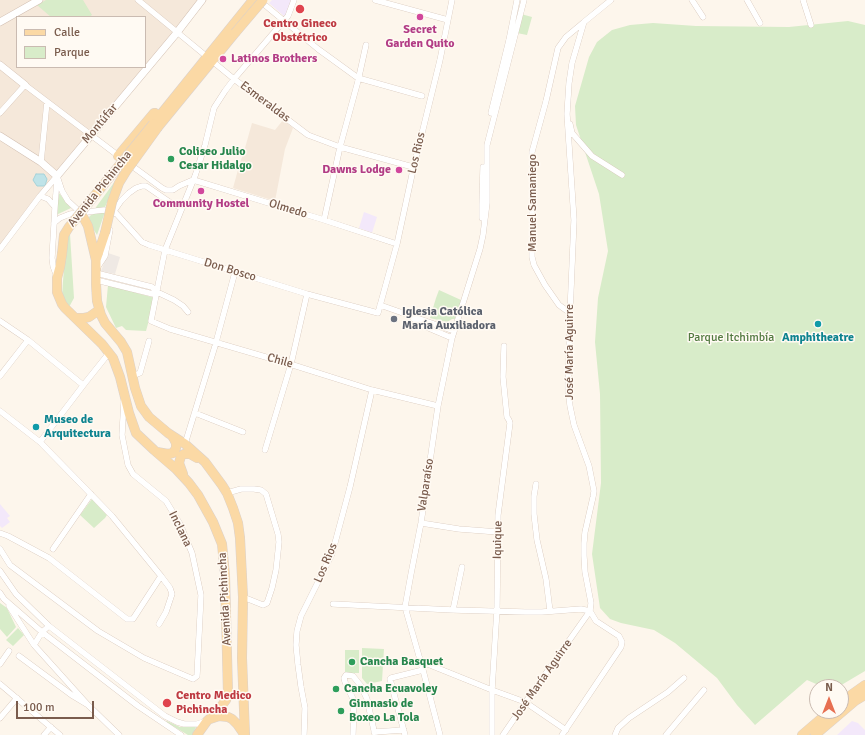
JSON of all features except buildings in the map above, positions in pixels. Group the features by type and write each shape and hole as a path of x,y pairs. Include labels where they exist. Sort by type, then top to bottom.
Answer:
{"main road":[{"name":"Avenida Pichincha","path":"197,735 226,700 228,694 225,575 222,544 214,522 198,495 183,476 136,433 128,413 120,377 115,363 102,344 65,308 58,292 57,278 64,235 69,227 156,126 232,31 252,0"},
{"name":"Avenida Pichincha","path":"232,31 263,0"},
{"name":"Avenida Pichincha","path":"210,59 180,90 162,112 156,126 119,183 112,202 96,270 97,300 99,310 105,323 127,352 132,376 141,406 144,411 168,433 185,444 205,462 222,485 236,515 240,538 243,597 242,658 244,735"},
{"path":"118,156 154,113 162,112"},
{"path":"81,212 88,226 96,270"},
{"path":"76,318 89,317 99,310"},
{"path":"154,450 163,454 173,453 176,448 176,443 168,433"},
{"path":"183,476 179,463 181,456 184,454 190,454 205,462"},
{"path":"849,696 865,685"},
{"path":"815,735 855,701 865,695"},
{"path":"208,720 219,716 228,717 237,724 244,735"},
{"path":"802,735 821,719"}],"street":[{"path":"0,22 30,2 39,0"},
{"name":"Esmeraldas","path":"138,0 176,33 308,135 340,147 413,167"},
{"name":"Montúfar","path":"0,249 40,196 92,135 202,0"},
{"path":"259,0 318,49 358,78 422,96"},
{"path":"157,292 165,250 193,180 205,145 214,108 234,79 288,16 294,0"},
{"path":"375,0 448,20"},
{"name":"Los Rios","path":"380,305 397,244 413,167 440,60 452,0"},
{"name":"Valparaíso","path":"483,235 483,153 517,0"},
{"name":"Valparaíso","path":"440,735 405,607 421,523 438,406 452,338 483,235 487,203 487,145 524,0"},
{"path":"584,22 611,0"},
{"path":"692,0 703,17"},
{"path":"747,0 760,23"},
{"path":"803,0 811,25"},
{"name":"José María Aguirre","path":"503,735 590,611 585,572 584,543 594,491 589,466 574,425 568,388 574,220 567,114 572,63 584,22"},
{"name":"Manuel Samaniego","path":"570,313 559,305 545,285 534,265 532,257 532,152 546,101 558,48 566,37 584,22"},
{"path":"324,220 340,147 366,45"},
{"path":"0,65 162,188 172,190 193,180"},
{"path":"0,113 26,85"},
{"path":"41,162 47,102"},
{"path":"567,114 572,133 587,151 592,156 622,175"},
{"path":"0,136 41,162 57,176 62,191 68,201 81,212"},
{"path":"57,176 52,258 57,278"},
{"name":"Olmedo","path":"193,180 397,244"},
{"name":"Avenida Pichincha","path":"96,270 105,256 114,211 129,193 136,188 146,186 171,203 182,208"},
{"path":"178,186 186,186 189,190"},
{"path":"40,196 48,199 55,207"},
{"path":"54,223 60,218 70,214 104,210 114,211"},
{"name":"Don Bosco","path":"114,211 142,242 149,245 307,294 378,313 380,305"},
{"path":"96,270 152,287 157,292 179,303 188,312"},
{"path":"185,444 216,343 235,272"},
{"name":"Chile","path":"157,292 151,321 170,329 292,364 372,390 438,406"},
{"path":"265,450 292,364 307,294"},
{"path":"380,305 454,331"},
{"path":"412,317 419,324 452,338"},
{"path":"0,321 28,340 83,385"},
{"path":"0,376 28,340"},
{"path":"132,376 140,373 149,341"},
{"name":"Iquique","path":"492,735 492,690 497,611 498,515 510,424 507,417 503,377 504,346"},
{"path":"40,442 109,353"},
{"name":"Los Rios","path":"304,735 305,708 298,665 296,631 301,616 332,554 350,486 372,390"},
{"name":"Inclana","path":"0,549 10,565 98,631 144,658 194,679 197,676 201,595 192,553 180,524 166,501 133,474 128,465 122,436 124,395"},
{"path":"0,411 40,442 91,494 112,516 170,588 172,594 166,612 159,624"},
{"path":"195,413 243,432"},
{"path":"536,484 534,514 536,533 546,579 550,611"},
{"path":"227,494 241,489 261,490 266,494 278,534 279,542 277,565 267,603 263,605 243,597"},
{"path":"53,549 91,494"},
{"path":"421,523 459,529 498,532"},
{"path":"0,533 49,558 127,618 133,618 161,576"},
{"path":"453,610 462,567"},
{"path":"0,571 16,594 49,626 165,716 184,724 197,724 208,720"},
{"path":"0,593 34,645 88,705 120,735"},
{"path":"4,599 42,632 138,706 181,735"},
{"path":"333,604 525,612 581,609 590,611 596,621 619,636 622,642 621,647 562,735"},
{"path":"34,645 42,632 49,626"},
{"path":"0,664 9,651"},
{"path":"19,656 72,696 88,705"},
{"path":"420,660 525,702 566,730"},
{"path":"353,735 354,701 345,682 344,678 346,675 353,676 361,686 367,700 375,734 405,732 390,679 423,670"},
{"path":"615,735 618,728 629,718 668,692 684,678"},
{"path":"0,684 60,735"},
{"path":"666,735 704,690"},
{"path":"0,718 17,698"},
{"path":"44,735 51,727"}],"shaded area":[{"path":"0,0 207,0 0,248"},
{"path":"272,0 292,0 287,15 284,16 269,3"},
{"path":"283,120 293,128 285,149 275,201 233,188 252,123 275,130"},
{"path":"364,212 377,217 372,233 359,228"},
{"path":"108,253 120,257 115,274 101,271"},
{"path":"0,504 10,516 7,518 10,522 2,528 0,526"},
{"path":"852,721 858,723 865,730 865,735 837,735"}],"green space":[{"path":"46,0 83,0 92,15 50,16 37,5"},
{"path":"521,14 532,17 527,35 517,33"},
{"name":"Parque Itchimbía","path":"848,21 865,25 865,671 849,680 849,679 809,679 809,681 807,680 755,725 737,705 717,678 675,643 654,630 621,623 610,619 600,608 592,554 601,483 600,394 595,342 598,298 608,251 599,194 576,125 575,106 589,57 597,42 612,30 630,25 653,23 696,26 789,27"},
{"path":"118,177 105,207 94,210"},
{"path":"59,193 71,208 56,215"},
{"path":"105,212 97,235 87,219 91,215"},
{"path":"70,234 74,298 68,309 62,296 67,236"},
{"path":"108,285 155,298 146,331 126,330 122,326 116,328 106,307"},
{"path":"439,290 461,300 456,319 452,319 447,322 430,318"},
{"path":"92,499 107,515 94,528 80,515"},
{"path":"0,603 7,608 16,627 7,637 0,629"},
{"path":"18,628 24,635 13,646 6,640"},
{"path":"362,648 384,649 382,681 367,684 362,678"},
{"name":"Cancha Basquet","path":"345,650 359,650 359,673 345,673"},
{"path":"167,721 180,727 196,727 192,735 188,735 166,722"}],"water":[{"path":"36,174 44,174 47,179 45,186 37,186 33,180"}],"place":[{"name":"Centro Gineco Obstétrico","path":"300,9"},
{"name":"Secret Garden Quito","path":"420,17"},
{"name":"Latinos Brothers","path":"223,59"},
{"name":"Coliseo Julio Cesar Hidalgo","path":"171,159"},
{"name":"Dawns Lodge","path":"399,170"},
{"name":"Community Hostel","path":"201,191"},
{"name":"Iglesia Católica María Auxiliadora","path":"394,319"},
{"name":"Amphitheatre","path":"818,324"},
{"name":"Museo de Arquitectura","path":"36,427"},
{"name":"Cancha Basquet","path":"352,662"},
{"name":"Cancha Ecuavoley","path":"336,689"},
{"name":"Centro Medico Pichincha","path":"167,703"},
{"name":"Gimnasio de Boxeo La Tola","path":"341,711"}]}
